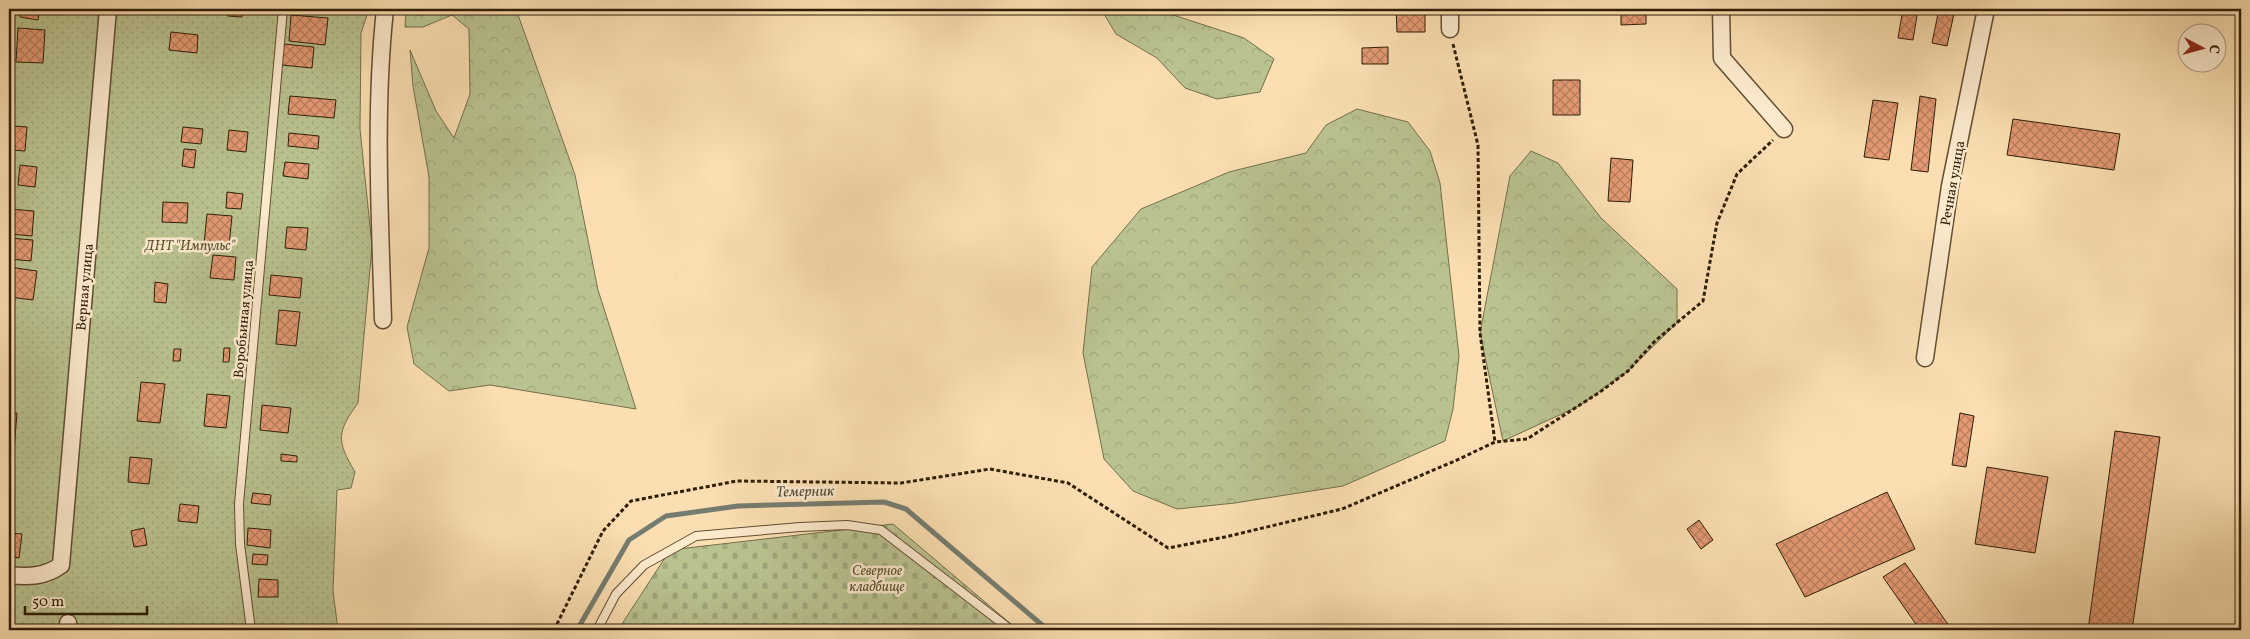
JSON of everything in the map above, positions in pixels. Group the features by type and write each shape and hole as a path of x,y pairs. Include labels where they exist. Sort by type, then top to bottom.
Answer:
{"street":[{"name":"Верная улица","path":"9,575 35,577 52,572 61,565 108,9"},
{"path":"383,320 379,204 380,52 385,9"},
{"path":"1450,9 1450,28"},
{"path":"1721,9 1722,58 1784,129"},
{"name":"Речная улица","path":"1924,358 1950,186 1986,9"}],"lane":[{"name":"Воробьиная улица","path":"251,630 240,544 239,504 283,9"},
{"path":"597,630 616,594 644,565 696,536 800,527 847,526 881,530 1011,630"}],"path":[{"path":"1450,28 1478,145 1480,333 1495,442"},
{"path":"554,630 603,531 631,501 737,481 901,483 990,468 1068,483 1168,548 1225,537 1342,509 1495,442 1527,439 1600,392 1628,371 1656,341 1703,301 1717,223 1737,174 1784,129"}],"green space":[{"name":"ДНТ \"Импульс\"","path":"9,9 369,9 361,33 360,129 372,246 358,403 346,422 342,436 344,452 355,472 351,488 337,490 333,591 338,630 9,630"},
{"path":"406,9 516,9 575,175 598,290 636,409 490,385 449,391 414,364 407,327 429,248 429,177 413,86 410,50 436,111 454,138 470,94 469,29 452,15 423,27 405,27"},
{"path":"1101,9 1155,9 1244,38 1274,59 1260,92 1217,99 1185,88 1157,58 1116,34"},
{"path":"1357,109 1408,122 1430,151 1440,183 1459,356 1453,409 1445,441 1343,486 1235,503 1177,509 1133,491 1104,459 1083,353 1092,267 1141,209 1229,172 1306,153 1326,125"},
{"path":"1531,151 1558,163 1601,218 1677,289 1677,323 1628,371 1579,406 1503,441 1480,333 1510,176"},
{"name":"Северное кладбище","path":"893,524 1018,630 618,630 670,550"}],"building":[{"path":"21,9 40,9 38,20 20,17"},
{"path":"229,9 243,9 242,17 228,16"},
{"path":"1396,9 1425,9 1425,32 1397,32"},
{"path":"1621,9 1646,9 1646,24 1621,25"},
{"path":"1903,9 1918,9 1913,40 1898,38"},
{"path":"1939,9 1955,9 1947,46 1932,43"},
{"path":"291,15 328,18 325,45 289,41"},
{"path":"18,28 45,30 43,63 16,62"},
{"path":"171,32 198,35 197,53 169,50"},
{"path":"284,44 314,47 312,68 282,65"},
{"path":"1388,47 1388,64 1362,64 1362,48"},
{"path":"1553,80 1580,80 1580,115 1553,115"},
{"path":"290,96 336,100 334,118 288,114"},
{"path":"1920,96 1936,99 1928,172 1911,170"},
{"path":"1873,100 1898,103 1889,160 1864,157"},
{"path":"2013,119 2120,134 2114,170 2007,155"},
{"path":"13,126 27,127 25,151 11,150"},
{"path":"183,127 203,129 201,144 181,142"},
{"path":"229,130 248,132 246,152 227,150"},
{"path":"289,133 319,136 318,149 288,146"},
{"path":"184,149 196,150 194,168 182,166"},
{"path":"1611,158 1633,160 1630,202 1608,201"},
{"path":"285,162 309,164 308,179 283,176"},
{"path":"20,165 37,167 35,187 18,185"},
{"path":"227,192 243,194 241,209 226,208"},
{"path":"163,202 188,203 187,223 162,222"},
{"path":"9,209 34,211 32,236 9,234"},
{"path":"207,214 232,216 229,246 204,244"},
{"path":"287,227 308,228 306,250 285,248"},
{"path":"9,238 33,240 31,261 9,259"},
{"path":"213,255 236,257 234,280 210,278"},
{"path":"9,267 37,271 33,300 9,297"},
{"path":"271,275 302,278 300,298 269,295"},
{"path":"155,282 168,284 166,303 154,302"},
{"path":"279,310 300,312 296,346 276,344"},
{"path":"224,348 230,348 229,362 223,362"},
{"path":"174,349 181,349 180,361 173,361"},
{"path":"9,353 13,353 9,388"},
{"path":"141,382 165,384 160,423 137,421"},
{"path":"207,394 230,396 226,428 204,426"},
{"path":"262,405 291,408 288,433 260,430"},
{"path":"9,412 17,413 14,451 9,450"},
{"path":"1960,413 1974,416 1966,467 1952,465"},
{"path":"2115,431 2160,437 2132,630 2088,630"},
{"path":"281,454 297,456 297,462 281,461"},
{"path":"130,457 152,459 149,484 128,482"},
{"path":"1987,467 2048,477 2035,553 1975,544"},
{"path":"9,484 14,485 11,507 9,507"},
{"path":"1887,492 1915,549 1805,597 1776,544"},
{"path":"253,493 271,495 270,505 251,503"},
{"path":"180,504 199,506 197,523 178,521"},
{"path":"1699,520 1713,540 1701,549 1687,529"},
{"path":"144,528 147,545 134,547 131,531"},
{"path":"248,528 271,530 270,548 247,545"},
{"path":"9,533 22,534 19,558 9,556"},
{"path":"253,554 268,555 267,565 252,564"},
{"path":"1905,563 1952,630 1920,630 1883,577"},
{"path":"259,579 278,580 278,597 258,597"},
{"path":"233,624 234,630 211,630 211,628"},
{"path":"296,625 296,630 267,630 267,627"},
{"path":"155,626 156,630 136,629"}],"waterway":[{"name":"Темерник","path":"577,630 629,540 666,516 738,506 884,502 906,509 1048,630"}]}
